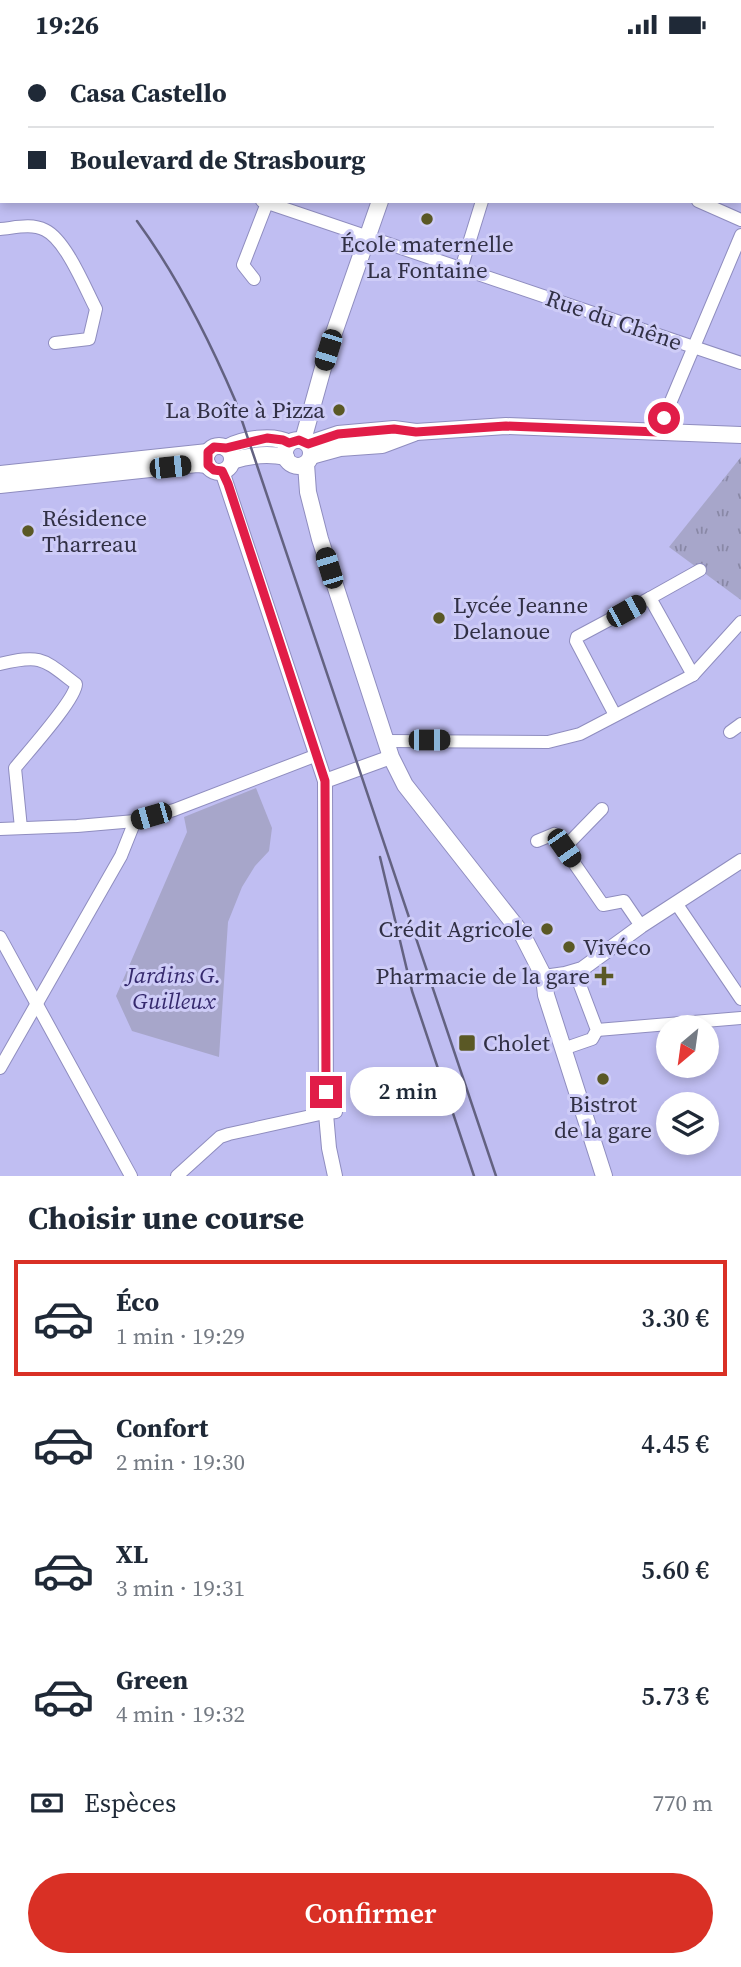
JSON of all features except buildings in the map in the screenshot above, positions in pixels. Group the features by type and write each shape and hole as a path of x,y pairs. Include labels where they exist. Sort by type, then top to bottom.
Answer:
{"main road":[{"path":"299,451 317,385 379,203"},
{"path":"317,385 309,398 299,451 309,519 320,539 389,749 405,785 516,925 544,977 545,992 604,1176"},
{"path":"312,410 321,424 338,434"},
{"path":"299,451 338,434 394,429 416,432 506,426 741,435"},
{"path":"0,474 382,445 416,432"},
{"path":"0,485 197,464 219,459"}],"street":[{"path":"254,279 243,265 264,203"},
{"name":"Rue du Chêne","path":"271,203 300,207 368,237 741,363"},
{"path":"461,269 481,203"},
{"path":"703,203 741,220"},
{"path":"0,229 32,226 46,230 59,242 96,309 89,339 55,343"},
{"path":"658,432 741,235"},
{"path":"219,459 325,781 331,1113 329,1148 335,1176"},
{"path":"615,715 576,642 577,637 700,570"},
{"path":"650,598 692,675"},
{"path":"325,781 389,749 548,742 580,734 692,675 741,622"},
{"path":"0,664 26,658 42,659 76,684 76,689 57,717 15,768 21,828"},
{"path":"730,732 741,724"},
{"path":"0,828 135,821 174,810 317,755"},
{"path":"564,848 602,809"},
{"path":"0,1068 121,856 135,821"},
{"path":"537,841 554,834 603,905 624,901 641,926"},
{"path":"544,977 575,972 741,861"},
{"path":"676,903 741,999"},
{"path":"0,937 131,1176"},
{"path":"564,1049 592,1039 597,1030 575,972"},
{"path":"597,1030 741,1018"},
{"path":"177,1176 220,1137 331,1113"}],"green space":[{"path":"741,457 741,600 669,547"},
{"name":"Jardins G. Guilleux","path":"256,788 272,828 269,851 255,866 242,887 228,922 219,1057 132,1031 116,996 187,832 184,817"}],"railway":[{"path":"137,221 191,308 235,400 496,1176"},
{"path":"380,857 412,991 474,1176"}],"place":[{"name":"École maternelle La Fontaine","path":"427,219"},
{"name":"La Boîte à Pizza","path":"339,410"},
{"name":"Résidence Tharreau","path":"28,531"},
{"name":"Lycée Jeanne Delanoue","path":"439,618"},
{"name":"Crédit Agricole","path":"547,929"},
{"name":"Vivéco","path":"569,947"},
{"name":"Pharmacie de la gare","path":"604,976"},
{"name":"Cholet","path":"467,1043"},
{"name":"Bistrot de la gare","path":"603,1079"}],"route":[{"path":"326,1092 325,781 228,484 222,471 214,470 208,465 208,452 218,446 226,448 267,438 289,443 303,440 308,444 338,434 394,429 416,432 506,426 658,432 664,418"}]}
